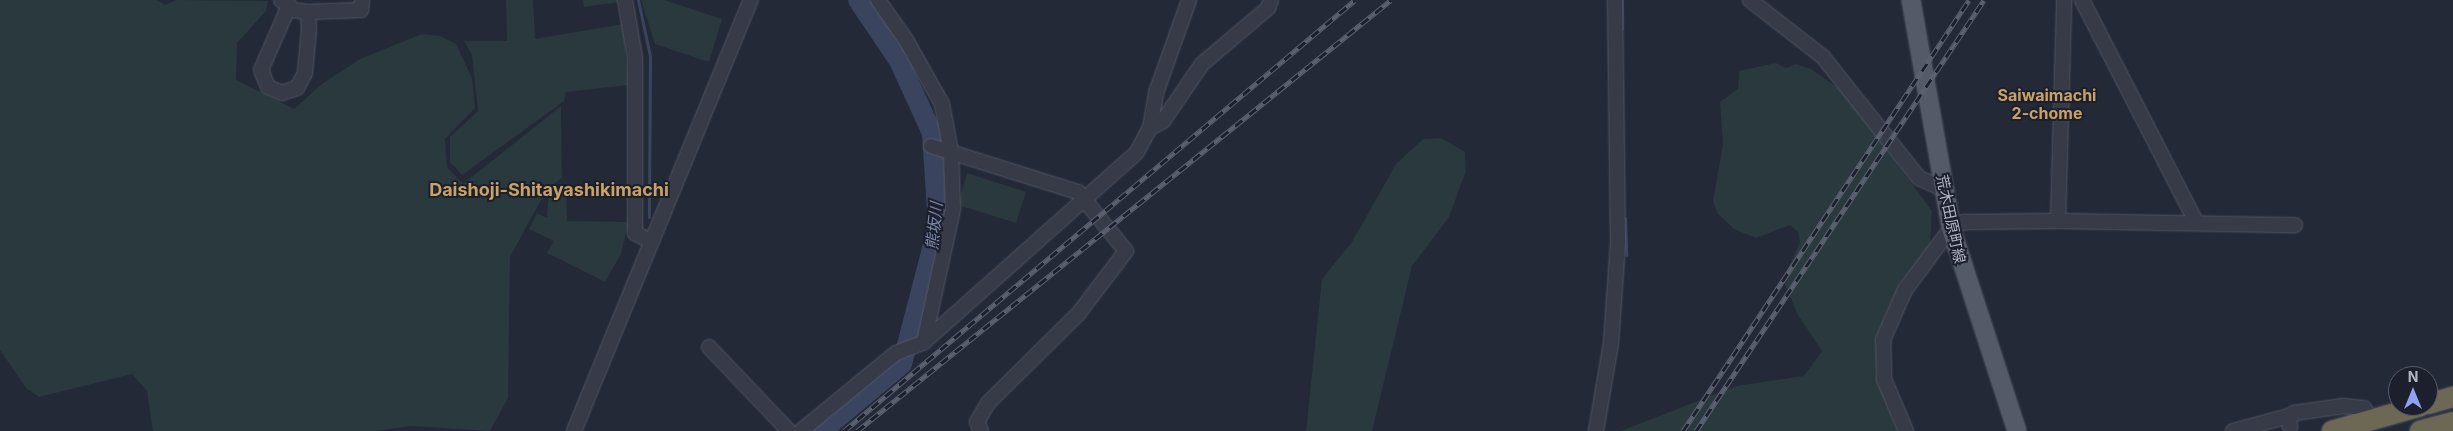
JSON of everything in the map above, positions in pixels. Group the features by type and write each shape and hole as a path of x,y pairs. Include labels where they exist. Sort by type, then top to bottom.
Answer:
{"highway":[{"path":"2438,401 2453,397"},
{"path":"2332,431 2388,415"},
{"path":"2420,431 2453,422"}],"main road":[{"name":"荒木田原町線","path":"1911,0 1951,228 2017,431"}],"street":[{"path":"308,12 305,73 297,88 276,92 268,87 261,70 285,3 308,12 360,10 362,0"},
{"path":"626,0 635,58 635,233 652,242"},
{"path":"574,431 751,0"},
{"path":"878,0 906,40 942,104 951,152 953,208 921,344"},
{"path":"801,431 896,353 921,344 1137,152 1150,128 1157,90 1189,0"},
{"path":"1150,128 1163,121 1202,64 1268,8 1270,0"},
{"path":"1596,431 1611,343 1618,243 1615,0"},
{"path":"1750,0 1823,57 1918,178 1944,189"},
{"path":"2058,221 2064,0"},
{"path":"2082,0 2196,222"},
{"path":"931,146 1078,192 1126,251 1079,313 988,403 978,422 981,431"},
{"path":"1906,431 1884,379 1883,340 1905,290 1951,228 1964,222 2058,221 2296,225"},
{"path":"709,347 789,431"},
{"path":"2233,431 2359,406 2372,420"}],"shaded area":[{"path":"0,0 157,0 165,5 176,0 268,1 266,11 237,43 236,80 294,109 322,84 360,59 422,34 440,36 456,44 472,78 475,108 445,139 447,167 463,184 561,106 562,178 547,189 510,257 508,398 490,431 411,426 375,431 153,431 147,391 132,374 39,397 26,388 0,350"},
{"path":"506,0 533,0 535,39 623,24 628,85 566,92 564,101 462,175 450,162 450,137 478,111 472,55 464,41 507,41"},
{"path":"583,0 619,0 619,2 584,7"},
{"path":"641,0 664,0 722,19 709,62 655,44"},
{"path":"1776,63 1786,68 1796,64 1811,69 1844,92 1932,211 1930,246 1901,282 1876,337 1876,373 1897,431 1621,431 1736,386 1804,376 1822,351 1798,315 1783,280 1800,242 1798,232 1790,225 1756,238 1734,229 1718,214 1713,201 1723,144 1720,102 1738,89 1739,71"},
{"path":"1441,138 1465,152 1466,171 1449,217 1412,266 1372,431 1306,431 1322,279 1352,242 1396,164 1423,139"},
{"path":"967,173 1026,192 1016,223 958,205"},
{"path":"566,183 567,221 629,222 621,254 605,282 547,253 554,241 529,229 537,213 547,218 549,191"}],"waterway":[{"path":"638,0 650,56 649,217"},
{"name":"熊坂川","path":"822,431 902,364 938,226 932,133 899,61 858,0"},
{"path":"1622,0 1622,29"},
{"path":"1625,218 1626,255"}],"railway":[{"path":"844,431 1355,0"},
{"path":"857,431 1391,0"},
{"path":"1683,431 1969,0"},
{"path":"1696,431 1984,0"}],"district":[{"name":"Saiwaimachi 2-chome","path":"2047,104"},
{"name":"Daishoji-Shitayashikimachi","path":"549,190"}]}
